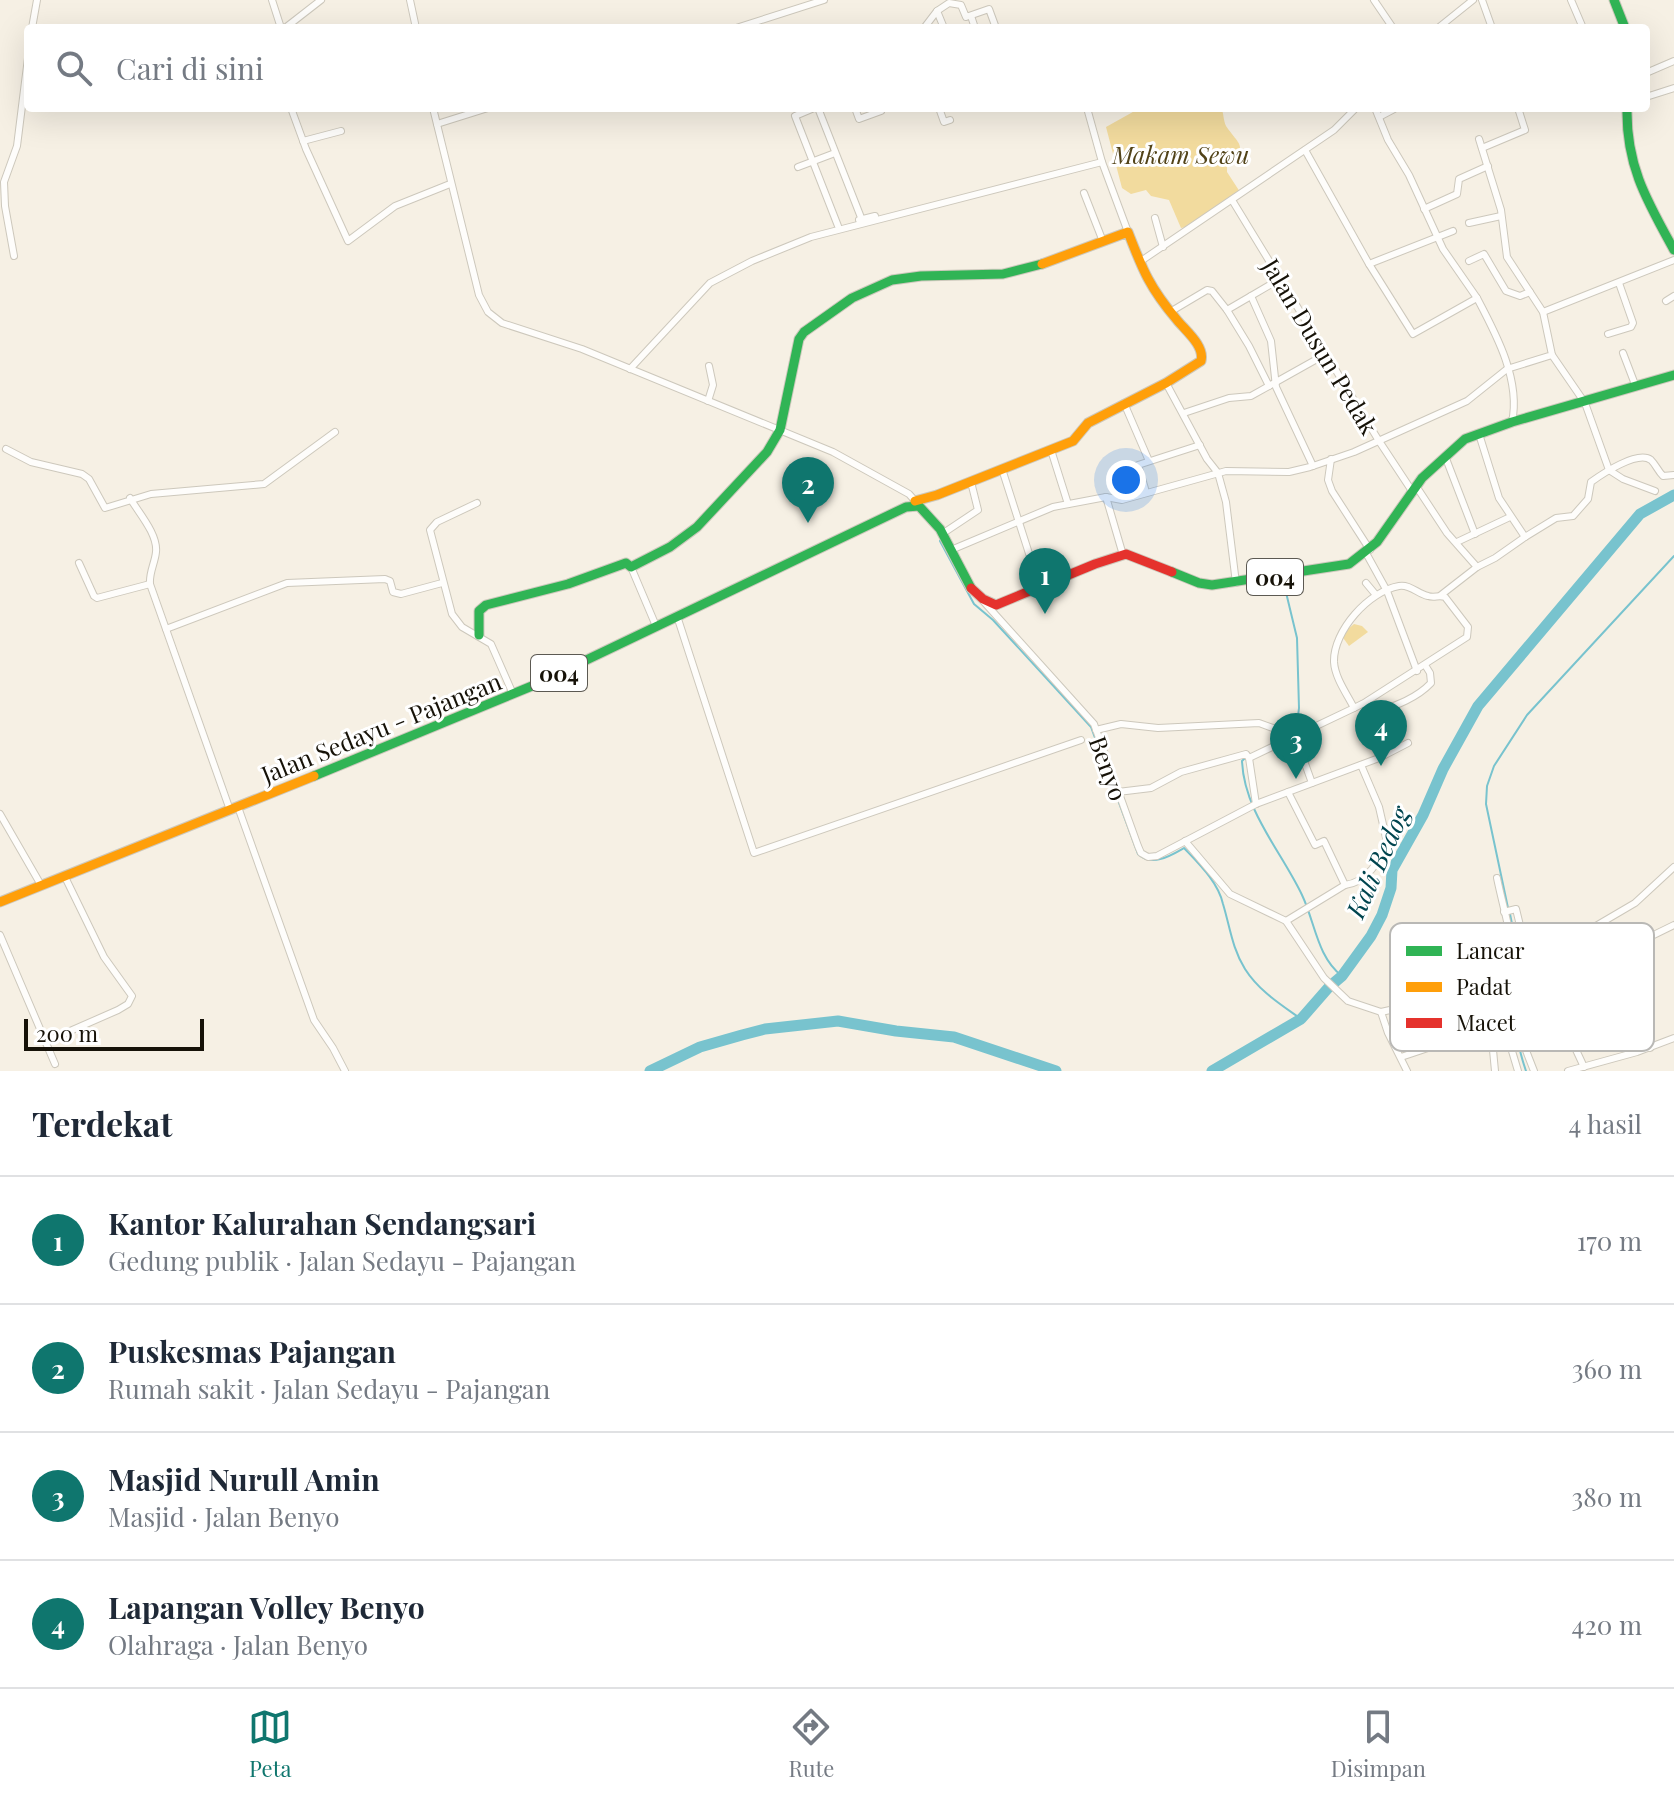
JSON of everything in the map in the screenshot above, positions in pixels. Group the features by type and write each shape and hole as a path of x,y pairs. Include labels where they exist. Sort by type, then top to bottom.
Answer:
{"main road":[{"path":"1614,0 1623,24"},
{"path":"1627,112 1628,140 1637,184 1674,250"},
{"path":"479,635 479,611 486,605 568,584 626,563 631,567 670,547 697,527 767,452 780,430 795,349 804,332 876,286 904,278 967,278 1021,271 1128,232 1146,279 1169,313"},
{"name":"Jalan Sedayu - Pajangan","path":"0,902 513,694 899,510 1073,441 1088,423 1166,383 1196,366 1203,358 1203,353 1169,313"},
{"path":"1368,552 1414,488 1465,439 1512,422 1674,375"},
{"path":"917,503 942,534 968,582 983,601 1001,604 1123,555"},
{"name":"004","path":"1123,555 1205,584 1236,583 1342,567 1368,552"}],"street":[{"path":"33,24 37,0"},
{"path":"272,0 281,24"},
{"path":"288,24 321,0"},
{"path":"410,0 415,24"},
{"path":"747,24 824,0"},
{"path":"1374,0 1390,24"},
{"path":"1443,24 1473,0"},
{"path":"1482,0 1491,24"},
{"path":"1571,0 1581,24"},
{"path":"927,24 937,11 949,3 961,5 966,17 989,9 995,24"},
{"path":"937,11 942,24"},
{"path":"971,16 974,24"},
{"path":"1650,71 1674,61"},
{"path":"1650,96 1674,88"},
{"path":"14,256 4,182 17,146 24,106"},
{"path":"292,112 348,241 395,206 450,184"},
{"path":"434,112 479,295 494,318 630,369 833,452 909,494 917,503"},
{"path":"437,124 475,112"},
{"path":"806,112 795,116 838,226"},
{"path":"818,112 862,220"},
{"path":"856,112 859,119 878,112"},
{"path":"940,112 944,122 950,120"},
{"path":"1088,112 1102,162 1128,232"},
{"path":"1141,261 1305,150 1352,112"},
{"path":"1377,112 1437,238 1477,298 1496,338 1516,401 1512,422"},
{"path":"1379,117 1388,112"},
{"path":"1482,148 1525,130 1519,112"},
{"path":"303,141 341,131"},
{"path":"1479,139 1501,210 1507,257 1543,312 1552,355 1585,403 1609,470 1655,491"},
{"path":"1305,150 1369,264 1413,334 1477,298"},
{"path":"798,167 835,153"},
{"path":"630,369 710,283 752,261 811,237 1102,162"},
{"path":"1424,209 1452,198 1457,194 1459,179 1488,166"},
{"path":"1084,193 1102,239"},
{"name":"Jalan Dusun Pedak","path":"1232,200 1379,441 1447,533 1477,567"},
{"path":"828,228 875,216"},
{"path":"1469,223 1501,216"},
{"path":"1155,218 1163,247"},
{"path":"1369,264 1453,231"},
{"path":"1455,268 1484,254 1506,291 1520,296 1530,292"},
{"path":"1543,312 1674,260"},
{"path":"1227,310 1280,279"},
{"path":"1608,334 1631,327 1633,323 1619,283"},
{"path":"1169,313 1209,290 1227,310 1272,383 1313,466"},
{"path":"1251,296 1271,341 1272,383"},
{"path":"1666,301 1674,296"},
{"path":"1623,353 1636,387"},
{"path":"1184,413 1229,398 1246,398 1326,354"},
{"path":"951,550 1053,507 1106,497 1122,500 1226,471 1289,472 1313,466 1379,441 1467,401 1507,369 1552,355"},
{"path":"708,401 713,385 709,366"},
{"path":"1166,383 1218,473 1226,502 1236,583"},
{"path":"1124,403 1149,461"},
{"path":"6,449 31,462 82,474 89,479 105,508 130,498 164,492 264,484 335,432"},
{"path":"1478,433 1499,498 1525,537"},
{"path":"1146,492 1138,465 1200,445"},
{"path":"1051,450 1068,504"},
{"path":"1445,456 1475,534"},
{"path":"1354,708 1336,672 1335,653 1340,636 1376,595 1401,585 1427,596 1441,595 1477,567 1556,518 1573,516 1588,499 1589,484 1609,470 1645,457 1663,476 1674,475"},
{"path":"1331,459 1328,480 1332,491 1387,591 1417,671"},
{"path":"1002,469 1040,588"},
{"path":"942,534 978,510 971,482"},
{"path":"1106,497 1123,555"},
{"path":"130,498 156,545 149,576 166,629 314,1020 345,1071"},
{"path":"477,503 431,527 442,583 457,622 493,646 513,694"},
{"path":"1457,542 1510,517"},
{"path":"79,563 96,598 150,584"},
{"path":"631,567 656,626"},
{"path":"166,629 297,582 385,579 390,581 393,592 401,594 442,583"},
{"path":"1366,583 1376,595"},
{"path":"1118,792 1151,788 1181,772 1238,755 1248,757 1364,703 1417,671 1468,634 1468,627 1441,595"},
{"name":"Benyo","path":"983,601 1089,718 1141,853 1148,857 1157,856 1253,806 1379,758 1408,743"},
{"path":"677,616 754,853 1081,740"},
{"path":"1369,715 1425,690 1431,683 1425,665"},
{"path":"1364,703 1381,752 1379,758"},
{"path":"1096,730 1121,724 1158,728 1247,723 1271,726 1295,736 1312,783"},
{"path":"1248,757 1253,806"},
{"path":"1286,921 1365,876 1374,867 1387,842 1379,807 1361,765"},
{"path":"1288,792 1315,845 1324,841 1345,885"},
{"path":"0,814 41,885"},
{"path":"1185,841 1230,894 1286,921 1324,978 1348,1001 1381,1012 1390,1010"},
{"path":"1599,923 1646,895 1674,867"},
{"path":"45,1042 118,1010 128,1004 132,996 104,957 65,877"},
{"path":"1497,878 1511,923"},
{"path":"1508,911 1516,909 1516,923"},
{"path":"1654,935 1674,925"},
{"path":"0,935 55,1064"},
{"path":"1381,1012 1390,1032"},
{"path":"1654,1046 1674,1038 1674,1045"},
{"path":"1398,1051 1407,1071"},
{"path":"1401,1057 1419,1051"},
{"path":"1493,1051 1495,1071"},
{"path":"1512,1051 1518,1071"},
{"path":"1526,1051 1534,1071"},
{"path":"1576,1051 1584,1067"},
{"path":"1568,1071 1640,1051"}],"green space":[{"name":"Makam Sewu","path":"1133,112 1222,112 1226,126 1240,145 1238,153 1227,163 1227,172 1240,192 1190,226 1181,228 1169,200 1151,196 1146,190 1131,194 1122,188 1106,127"},
{"path":"1354,624 1368,632 1349,646 1341,635"}],"waterway":[{"name":"Kali Bedog","path":"1212,1071 1301,1019 1342,976 1382,915 1391,888 1392,870 1478,706 1640,514 1674,495"},
{"path":"940,541 974,604 993,620 1091,727 1138,854 1155,860 1184,848 1217,888 1234,945 1245,969 1263,991 1301,1019"},
{"path":"1508,908 1486,804 1487,786 1494,766 1527,715 1674,556"},
{"path":"1283,580 1297,638 1299,708 1296,732"},
{"path":"1247,756 1242,761 1244,779 1256,814 1302,895 1327,959 1342,976"},
{"path":"1510,914 1512,923"},
{"name":"Kali Bedog","path":"650,1071 700,1047 742,1035 765,1029 838,1021 954,1037 1056,1071"},
{"path":"1520,1051 1526,1071"}],"traffic: fast":[{"path":"1614,0 1623,24"},
{"path":"1627,112 1634,165 1647,199 1674,250"},
{"path":"479,635 479,611 486,605 568,584 626,563 631,567 670,547 697,527 767,452 780,430 799,339 804,332 852,298 892,280 921,276 1003,274 1042,264"},
{"path":"1172,572 1212,585 1349,564 1377,542 1422,478 1465,439 1512,422 1674,375"},
{"path":"314,776 532,686 906,507 919,506 940,529 971,588"}],"traffic: slow":[{"path":"915,501 1073,441 1088,423 1166,383 1201,361 1198,344 1168,309 1148,279 1128,232 1042,264"},
{"path":"0,902 314,776"}],"traffic: jam":[{"path":"971,588 996,605 1126,554 1172,572"}],"place":[{"name":"Puskesmas Pajangan","path":"808,523"},
{"name":"Kantor Kalurahan Sendangsari","path":"1045,614"},
{"name":"Lapangan Volley Benyo","path":"1381,766"},
{"name":"Masjid Nurull Amin","path":"1296,779"}]}
